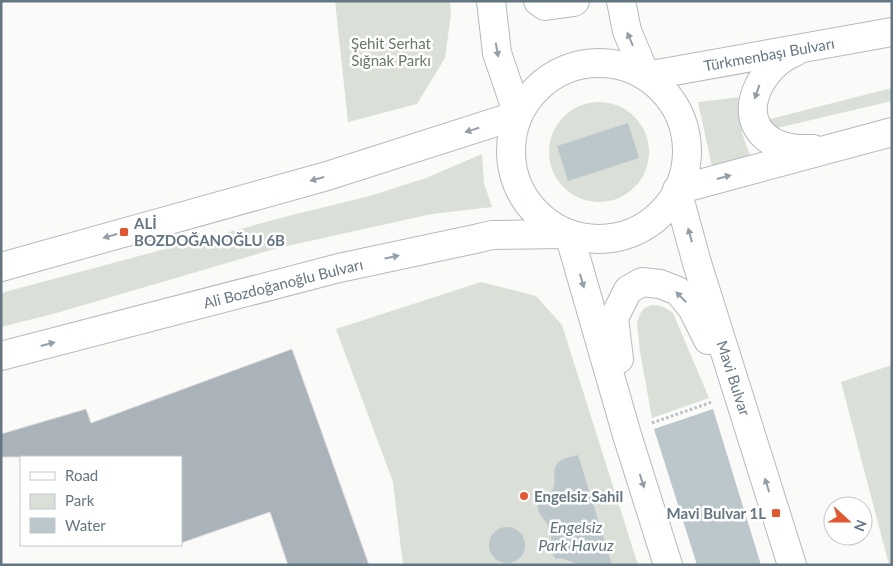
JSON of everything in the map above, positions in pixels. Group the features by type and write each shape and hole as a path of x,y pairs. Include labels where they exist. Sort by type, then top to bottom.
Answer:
{"main road":[{"path":"492,1 497,53 518,116"},
{"path":"538,1 545,6 575,1"},
{"path":"621,1 627,31 646,76"},
{"name":"Türkmenbaşı Bulvarı","path":"646,76 892,32"},
{"path":"820,44 792,53 775,63 763,77 756,91 753,107 755,123 762,134 784,146 800,149 839,147"},
{"path":"588,63 618,64 646,76 668,96 683,122 687,152 682,180 669,204 649,224 624,236 596,240 569,234 544,221 525,200 514,175 511,145 518,116 535,90 559,72 588,63"},
{"path":"1,266 327,176 518,116"},
{"path":"677,190 892,132"},
{"name":"Mavi Bulvar","path":"677,190 697,263 792,565"},
{"path":"569,234 627,435 668,565"},
{"name":"Ali Bozdoğanoğlu Bulvarı","path":"1,356 339,268 492,235 569,234"},
{"path":"627,435 614,318 628,290 642,282 660,284 678,292 692,308 741,399"}],"path":[{"path":"652,423 714,402"}],"green space":[{"name":"Şehit Serhat Sığnak Parkı","path":"335,1 450,1 451,14 445,58 417,104 348,122"},
{"path":"892,88 892,101 773,129 770,119"},
{"path":"741,97 742,133 750,155 712,167 698,102"},
{"path":"599,102 618,106 634,117 645,133 649,152 645,171 634,187 618,198 599,202 580,198 564,187 553,171 549,152 553,133 564,117 580,106"},
{"path":"482,154 484,183 492,207 432,214 278,248 53,314 1,327 1,293 370,196 426,178"},
{"path":"481,282 536,296 562,325 638,565 403,565 393,482 336,329"},
{"path":"652,305 663,307 673,313 709,398 652,418 637,324 644,308"},
{"path":"892,365 892,565 889,565 873,504 873,496 871,496 841,382"}],"water":[{"path":"628,123 639,158 568,181 557,146"},
{"path":"713,409 761,565 697,565 654,429"},
{"name":"Engelsiz Park Havuz","path":"578,455 612,565 578,565 560,558 556,559 551,548 550,529 538,509 539,503 554,488 555,467 557,464 564,459"},
{"path":"507,527 519,533 525,545 519,557 507,563 495,557 489,545 495,533"}],"building":[{"path":"292,349 369,565 288,565 270,512 182,543 182,456 1,457 1,434 86,409 91,423"}],"place":[{"name":"ALİ BOZDOĞANOĞLU 6B","path":"124,232"},
{"name":"Engelsiz Sahil","path":"524,496"},
{"name":"Mavi Bulvar 1L","path":"776,513"}]}
